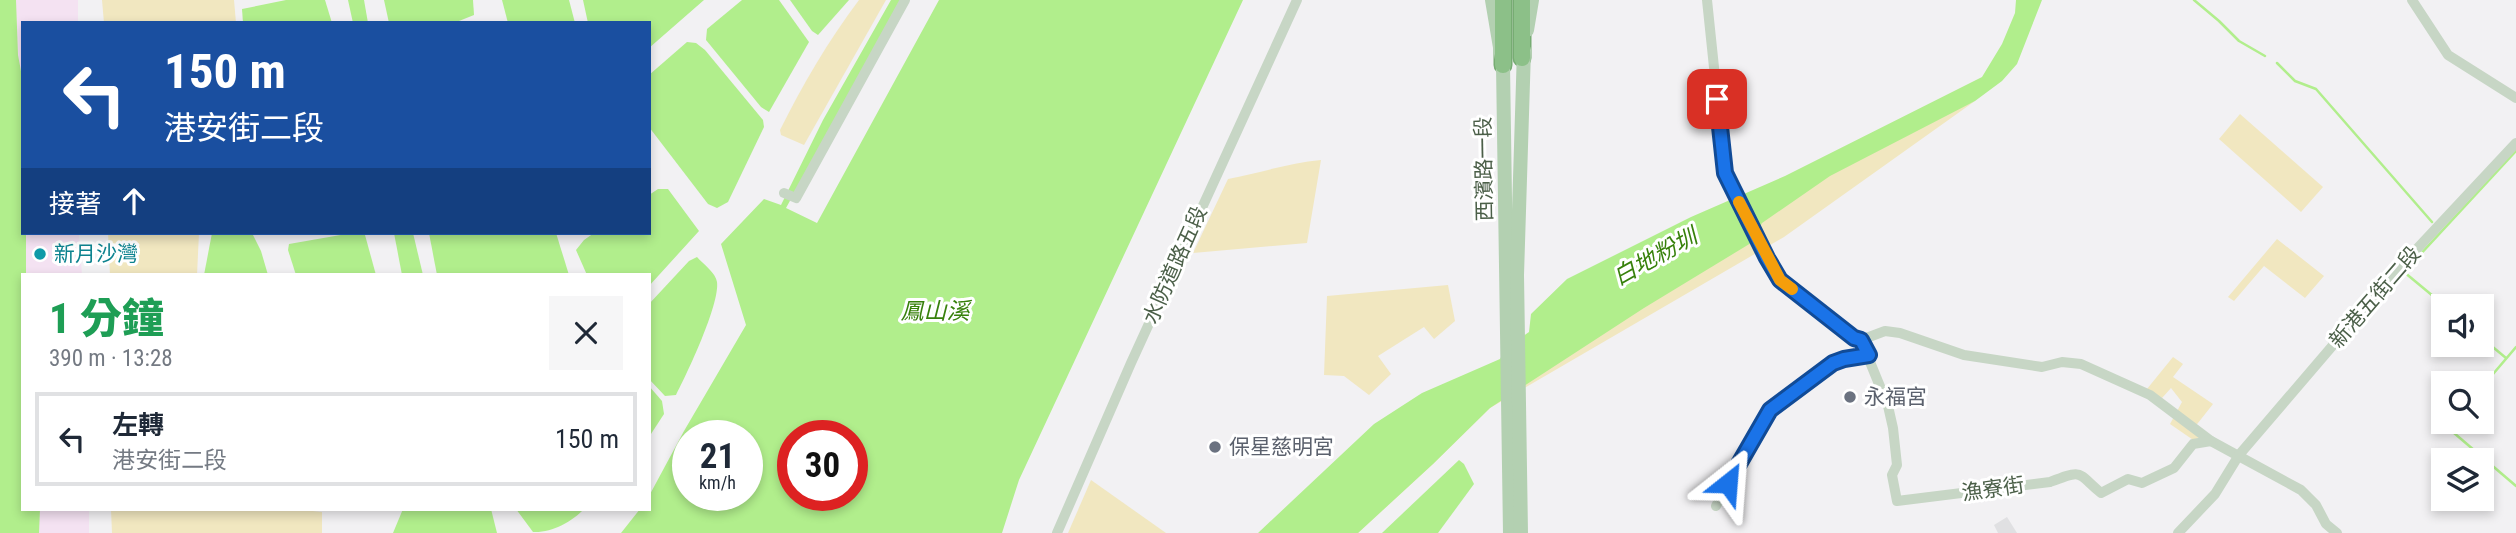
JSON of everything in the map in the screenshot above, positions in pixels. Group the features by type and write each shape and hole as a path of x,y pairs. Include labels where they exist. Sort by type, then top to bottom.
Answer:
{"highway":[{"path":"1503,0 1503,65"},
{"path":"1522,0 1522,58"}],"main road":[{"name":"西濱路一段","path":"1492,0 1503,65 1506,300 1514,337"},
{"name":"西濱路一段","path":"1514,337 1522,58 1532,0"},
{"path":"1514,337 1520,399 1521,533"},
{"path":"1510,533 1508,420 1514,337"}],"street":[{"path":"784,193 796,198 905,0"},
{"name":"水防道路五段","path":"1057,533 1110,409 1297,0"},
{"path":"1707,0 1725,173 1780,280 1854,338 1861,340 1885,331 1900,333 1964,355 2042,367 2062,362 2081,363 2150,395 2211,441 2301,490 2316,505 2326,524 2337,533"},
{"path":"2412,0 2448,55 2516,97"},
{"name":"新港五街二段","path":"2178,533 2215,494 2239,455 2399,268 2516,143"},
{"name":"漁寮街","path":"1861,340 1888,406 1893,428 1897,465 1892,475 1897,501 2050,482 2071,473 2085,476 2101,493 2128,479 2137,483 2146,482 2174,468 2193,444 2211,441"},
{"path":"1716,506 1770,410 1833,363 1869,355"}],"shaded area":[{"path":"102,0 234,0 236,21 104,21"},
{"path":"859,0 886,0 804,145 781,135 780,130 807,79"},
{"path":"1975,101 1784,237 1490,408 1358,533 1291,533 1823,168"},
{"path":"2240,114 2323,187 2301,212 2219,139"},
{"path":"1321,160 1307,243 1193,253 1228,179"},
{"path":"108,235 199,235 197,273 110,273"},
{"path":"2277,239 2324,276 2305,298 2264,266 2234,301 2228,297"},
{"path":"1448,285 1455,321 1434,339 1424,327 1378,356 1391,374 1369,395 1344,376 1324,375 1327,296"},
{"path":"2173,357 2183,364 2173,377 2213,404 2194,428 2202,446 2170,424 2182,402 2171,388 2162,398 2147,389"},
{"path":"1091,480 1166,533 1068,533"},
{"path":"111,511 322,512 322,533 112,533"},
{"path":"2007,517 2017,533 1998,533 1994,525"}],"sand":[{"name":"新月沙灣","path":"0,0 78,0 78,21 21,21 21,235 79,235 82,273 21,273 21,511 89,511 89,533 0,533"}],"water":[{"name":"新月沙灣","path":"0,0 16,0 21,71 21,235 26,235 26,273 21,273 21,511 40,511 39,533 0,533"},
{"path":"286,0 325,0 331,21 243,21 242,9"},
{"path":"348,0 364,0 368,21 353,21"},
{"path":"384,0 473,0 474,15 459,21 389,21"},
{"path":"502,0 569,0 574,21 507,21"},
{"path":"583,0 704,0 651,46 651,21 588,21"},
{"path":"742,0 779,0 809,42 769,112 761,107 706,40 707,29"},
{"path":"790,0 849,0 818,35 812,31"},
{"name":"鳳山溪","path":"891,0 900,0 786,208 817,223 939,0 1243,0 1019,480 1002,533 621,533 638,511 651,511 651,492 672,453 672,511 763,511 763,420 690,420 746,325 721,244 764,199 781,205 823,120"},
{"name":"白地粉圳","path":"2016,0 2042,0 2017,64 2002,81 1975,101 1830,176 1762,223 1751,243 1644,308 1490,408 1358,533 1258,533 1374,424 1422,393 1500,359 1505,349 1529,332 1531,314 1567,279 1691,217 1785,176 1982,77 2002,44 2015,13"},
{"path":"687,42 696,43 705,50 763,120 764,127 728,202 717,208 708,204 651,130 651,73"},
{"path":"658,189 668,189 699,231 651,284 651,273 586,273 576,250 591,235 651,235 651,194"},
{"path":"212,235 253,235 267,273 204,273"},
{"path":"341,235 365,235 375,273 295,273 288,250 289,244"},
{"path":"394,235 413,235 423,273 402,273"},
{"path":"429,235 557,235 568,273 437,273"},
{"path":"697,257 712,272 717,282 717,292 702,339 676,395 665,396 651,381 651,302 689,261"},
{"path":"651,388 662,401 664,414 651,434"},
{"path":"1459,460 1464,464 1474,484 1438,533 1382,533"},
{"path":"402,511 492,511 497,533 393,533"},
{"path":"517,511 582,511 561,526 533,532"}],"waterway":[{"path":"2194,0 2239,41 2265,56"},
{"path":"2277,63 2295,81 2316,89 2432,222"},
{"path":"2431,294 2404,272 2516,151"},
{"path":"2494,373 2516,347"},
{"path":"2494,348 2506,358"},
{"path":"2455,434 2516,486"}],"slow traffic":[{"path":"1739,202 1780,280 1792,289"}],"place":[{"name":"新月沙灣","path":"40,254"},
{"name":"永福宮","path":"1850,397"},
{"name":"保星慈明宮","path":"1215,447"}],"route":[{"path":"1717,99 1725,173 1780,280 1854,338 1861,340 1869,355 1833,363 1770,410 1728,483"}]}
